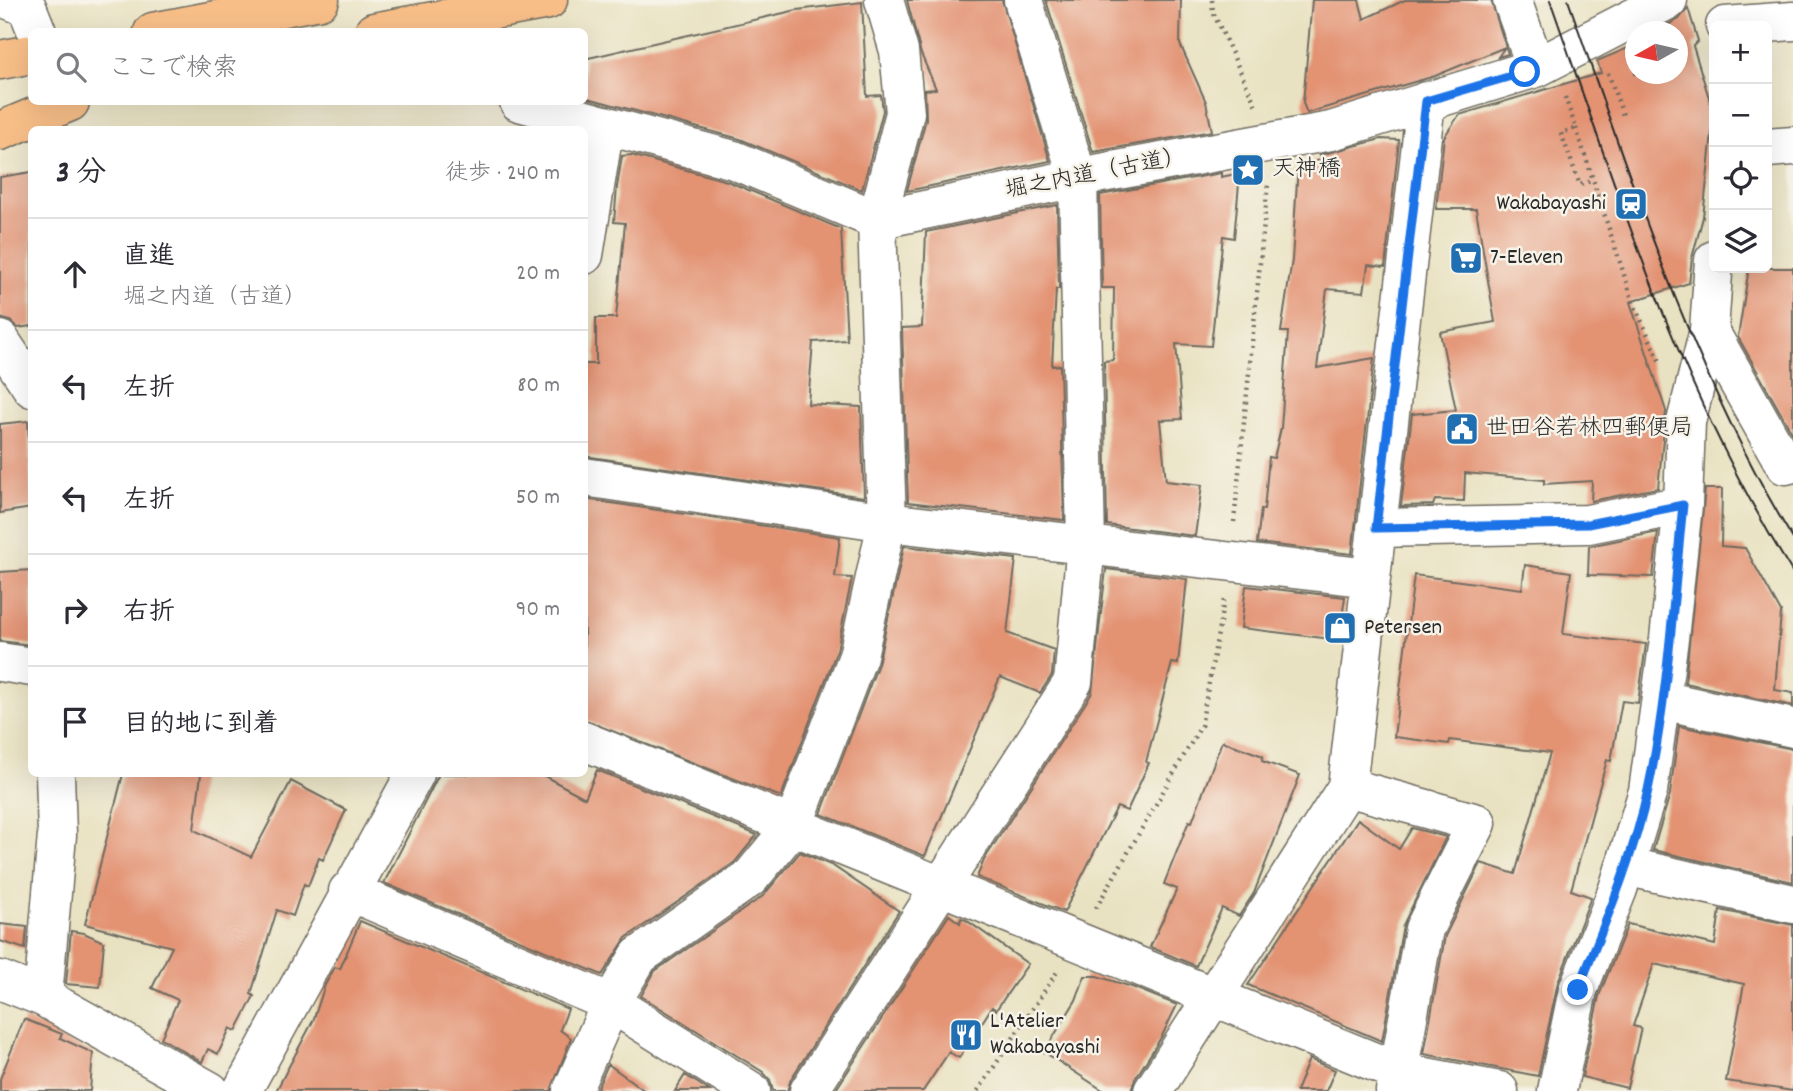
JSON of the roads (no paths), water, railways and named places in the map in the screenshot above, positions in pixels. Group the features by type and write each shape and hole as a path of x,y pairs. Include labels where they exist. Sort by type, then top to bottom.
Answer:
{"main road":[{"path":"174,28 320,0"},
{"path":"398,28 548,0"},
{"path":"0,51 28,52"},
{"path":"0,60 28,53"},
{"path":"0,103 28,99"},
{"path":"0,131 63,105"}],"street":[{"path":"9,0 27,7 35,28"},
{"path":"572,1091 611,1003 639,956 750,878 793,825 858,656 887,522 877,220 905,113 899,51 884,0"},
{"path":"809,1091 1073,682 1086,544 1078,178 1023,0"},
{"path":"1513,0 1545,64"},
{"name":"堀之内道（古道）","path":"877,220 1078,178 1331,131 1545,64 1668,0"},
{"path":"1723,0 1725,21"},
{"path":"1772,23 1793,21"},
{"path":"1153,1091 1347,787 1426,101"},
{"path":"530,105 734,160 877,220"},
{"path":"588,230 605,125"},
{"path":"1772,148 1793,146"},
{"path":"1567,1089 1578,990 1625,866 1648,791 1683,505 1686,422 1709,330 1713,273"},
{"path":"1709,330 1739,388 1753,404 1790,469"},
{"path":"0,340 28,382"},
{"path":"588,478 887,522 1371,578"},
{"path":"1376,528 1588,524 1683,505"},
{"path":"0,662 28,666"},
{"path":"1661,700 1793,728"},
{"path":"588,743 1212,999 1397,1082 1499,1091"},
{"path":"55,777 57,835 13,994 210,1091"},
{"path":"242,1091 348,891 405,777"},
{"path":"1347,787 1477,823 1424,929 1397,1082"},
{"path":"1625,866 1793,904"},
{"path":"348,891 611,1003 751,1091"}],"tram line":[{"path":"1550,0 1628,221 1685,366 1753,506 1793,573"},
{"path":"1568,0 1641,207 1694,343 1724,410 1793,539"}],"place":[{"name":"天神橋","path":"1248,170"},
{"name":"Wakabayashi","path":"1631,204"},
{"name":"7-Eleven","path":"1466,258"},
{"name":"世田谷若林四郵便局","path":"1462,429"},
{"name":"Petersen","path":"1340,628"},
{"name":"L'Atelier Wakabayashi","path":"966,1035"}]}
